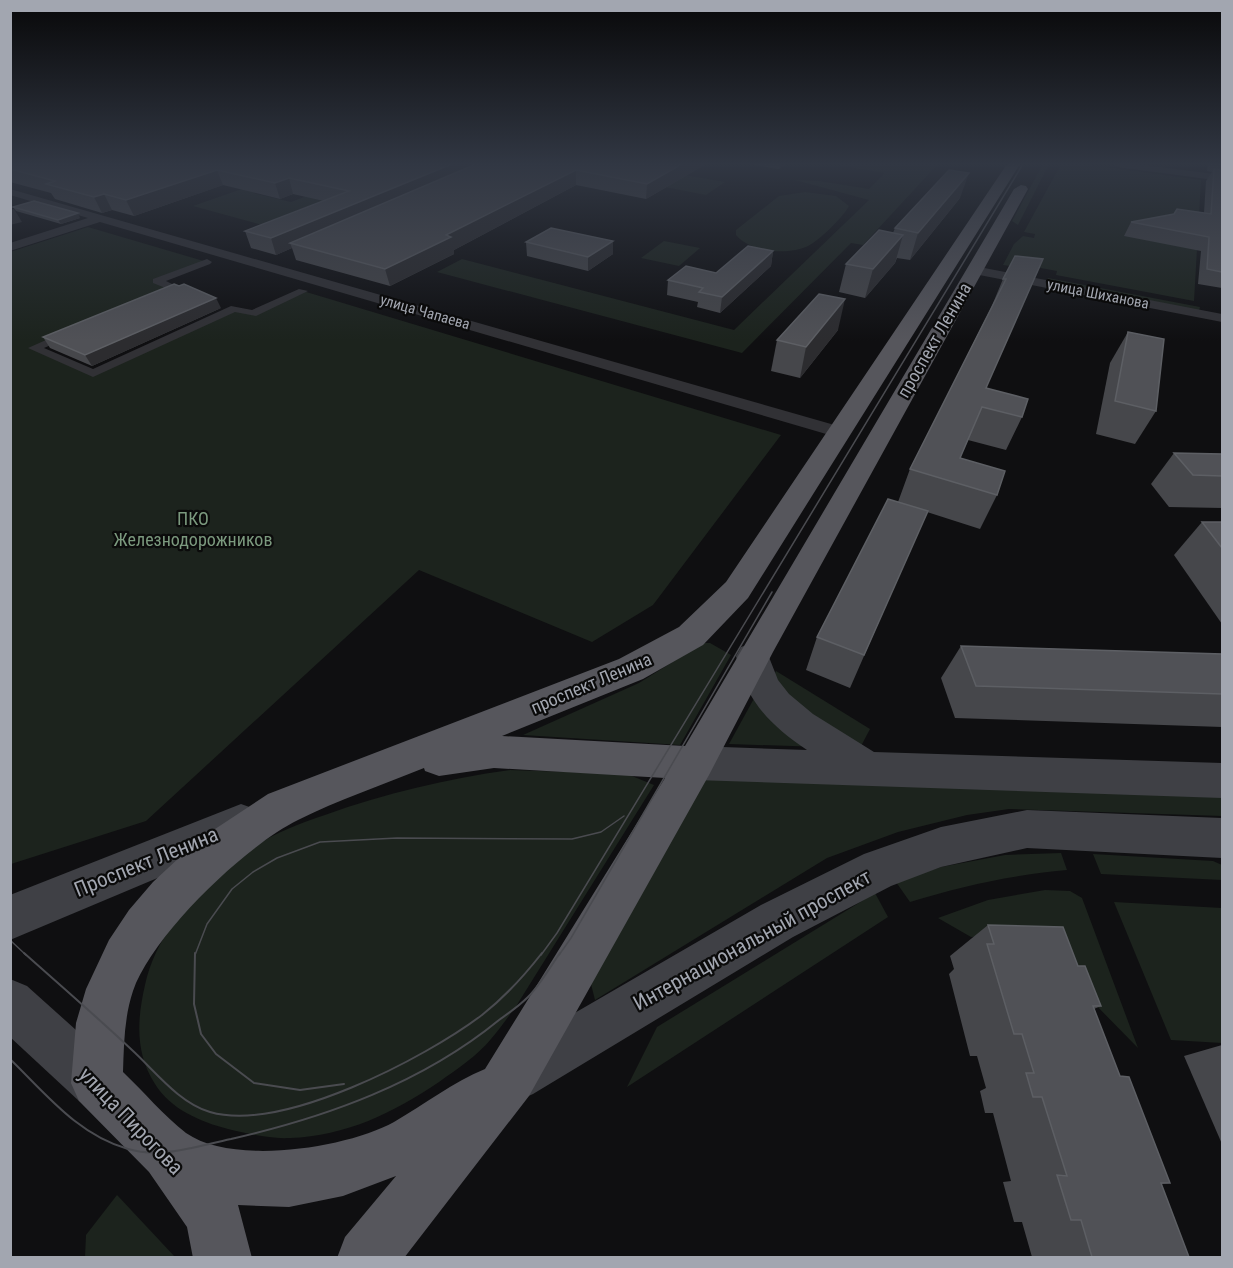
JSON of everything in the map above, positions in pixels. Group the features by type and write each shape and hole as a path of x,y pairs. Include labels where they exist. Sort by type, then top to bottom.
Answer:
{"highway":[{"name":"проспект Ленина","path":"97,1083 101,1022 113,981 133,944 161,906 198,867 240,833 282,807 631,669 692,636 736,590 974,223"},
{"name":"проспект Ленина","path":"511,1078 694,763 1002,223"},
{"path":"838,432 876,442"},
{"path":"393,764 494,752 694,763"},
{"path":"168,1153 224,1177 290,1179 343,1168 407,1145 511,1078"},
{"path":"366,1257 511,1078"},
{"name":"улица Пирогова","path":"97,1083 168,1153 213,1215 224,1257"}],"main road":[{"path":"753,656 757,675 768,696 781,709 866,768"},
{"path":"694,763 1222,782"},
{"name":"Проспект Ленина","path":"10,918 282,807"},
{"name":"Интернациональный проспект","path":"511,1078 777,921 879,869 941,847 1027,830 1222,838"},
{"name":"улица Пирогова","path":"10,1003 97,1083"}],"street":[{"path":"10,247 84,223"},
{"name":"улица Чапаева","path":"118,223 838,432"},
{"path":"267,266 285,259"},
{"path":"156,297 177,289 157,281 207,262"},
{"name":"улица Шиханова","path":"974,270 1222,318"},
{"path":"75,331 34,348 93,373 235,308 252,314 303,291"}],"green space":[{"path":"255,223 285,223 273,228"},
{"path":"745,223 835,223 813,243 791,251 770,251 751,246 736,235 736,230"},
{"path":"845,223 883,223 863,245 851,243 742,353 437,272 462,259 734,330"},
{"path":"1029,223 1199,223 1194,301 1056,275 1057,271 1019,264 1017,267 1003,265 1014,244 1023,236 1034,238 1035,234 1024,232"},
{"name":"ПКО Железнодорожников","path":"88,227 207,262 158,281 177,289 34,348 93,373 235,308 252,314 303,291 781,435 653,605 592,642 419,570 146,821 11,864 10,252"},
{"path":"664,241 700,248 679,266 641,258"},
{"path":"1048,278 1200,307 1199,311 1047,282"},
{"path":"703,643 710,643 731,655 680,745 523,735 639,683"},
{"path":"776,671 870,729 860,748 769,683"},
{"path":"757,693 822,747 729,744"},
{"path":"510,770 627,774 654,785 515,1008 480,1051 439,1082 404,1104 350,1128 311,1136 267,1137 218,1126 187,1113 161,1093 148,1072 139,1036 140,1011 145,985 164,938 184,910 207,886 254,847 298,825 393,793 439,782"},
{"path":"708,775 1222,793 1222,816 1009,809 967,815 898,832 827,858 595,1000 591,984"},
{"path":"1061,853 1067,870 987,882 910,902 896,882 941,867 1005,855"},
{"path":"1093,854 1213,861 1222,865 1222,880 1101,874"},
{"path":"1045,890 1070,891 1082,898 1138,1048 1087,996 1019,934 971,937 938,918 988,900"},
{"path":"875,893 888,917 627,1087 657,1027"},
{"path":"1114,902 1222,908 1222,1043 1171,1040"},
{"path":"117,1195 175,1257 85,1257 86,1235"}],"building":[{"path":"265,223 307,223 271,238 245,231"},
{"path":"337,223 470,223 446,235 451,237 385,269 290,243"},
{"path":"899,223 926,223 918,233 895,228"},
{"path":"1137,223 1222,223 1222,272 1207,269 1209,237"},
{"path":"551,228 613,241 588,257 526,242"},
{"path":"879,230 903,235 873,269 846,264"},
{"path":"748,246 773,251 722,297 699,292 703,288 668,280 686,266 716,273"},
{"path":"1015,256 1043,259 986,388 1028,399 1022,417 982,407 960,458 1005,471 997,495 910,469 1006,279 1003,279"},
{"path":"174,284 179,286 184,284 216,298 85,355 43,337"},
{"path":"819,294 845,299 806,347 777,340"},
{"path":"1128,332 1164,339 1156,411 1115,401"},
{"path":"1174,453 1222,454 1222,476 1193,475"},
{"path":"888,499 928,511 864,655 817,637"},
{"path":"1202,522 1222,522 1222,548"},
{"path":"961,646 1222,654 1222,694 976,686"},
{"path":"988,925 1063,927 1078,966 1085,966 1101,1006 1093,1006 1120,1076 1129,1077 1170,1183 1161,1183 1189,1257 1092,1257 1081,1220 1071,1220 1057,1175 1067,1176 1042,1097 1033,1097 1026,1073 1034,1073 1022,1034 1014,1034 987,944 994,944"}],"tram line":[{"path":"541,955 557,933 987,223"},
{"path":"559,955 772,592"},
{"path":"195,955 207,924 232,889 253,872 277,858 320,842 397,838 572,839 601,832 624,816"},
{"path":"10,940 26,955"},
{"path":"24,953 178,1094 199,1108 210,1112 240,1116 275,1112 313,1102 352,1088 426,1051 482,1015 514,986 542,953"},
{"path":"195,953 194,1004 201,1034 216,1054 254,1083 300,1090 344,1084"},
{"path":"10,1059 78,1124 110,1143 141,1152 180,1150 303,1120 406,1080 469,1042 518,1006 537,987 560,953"}]}
